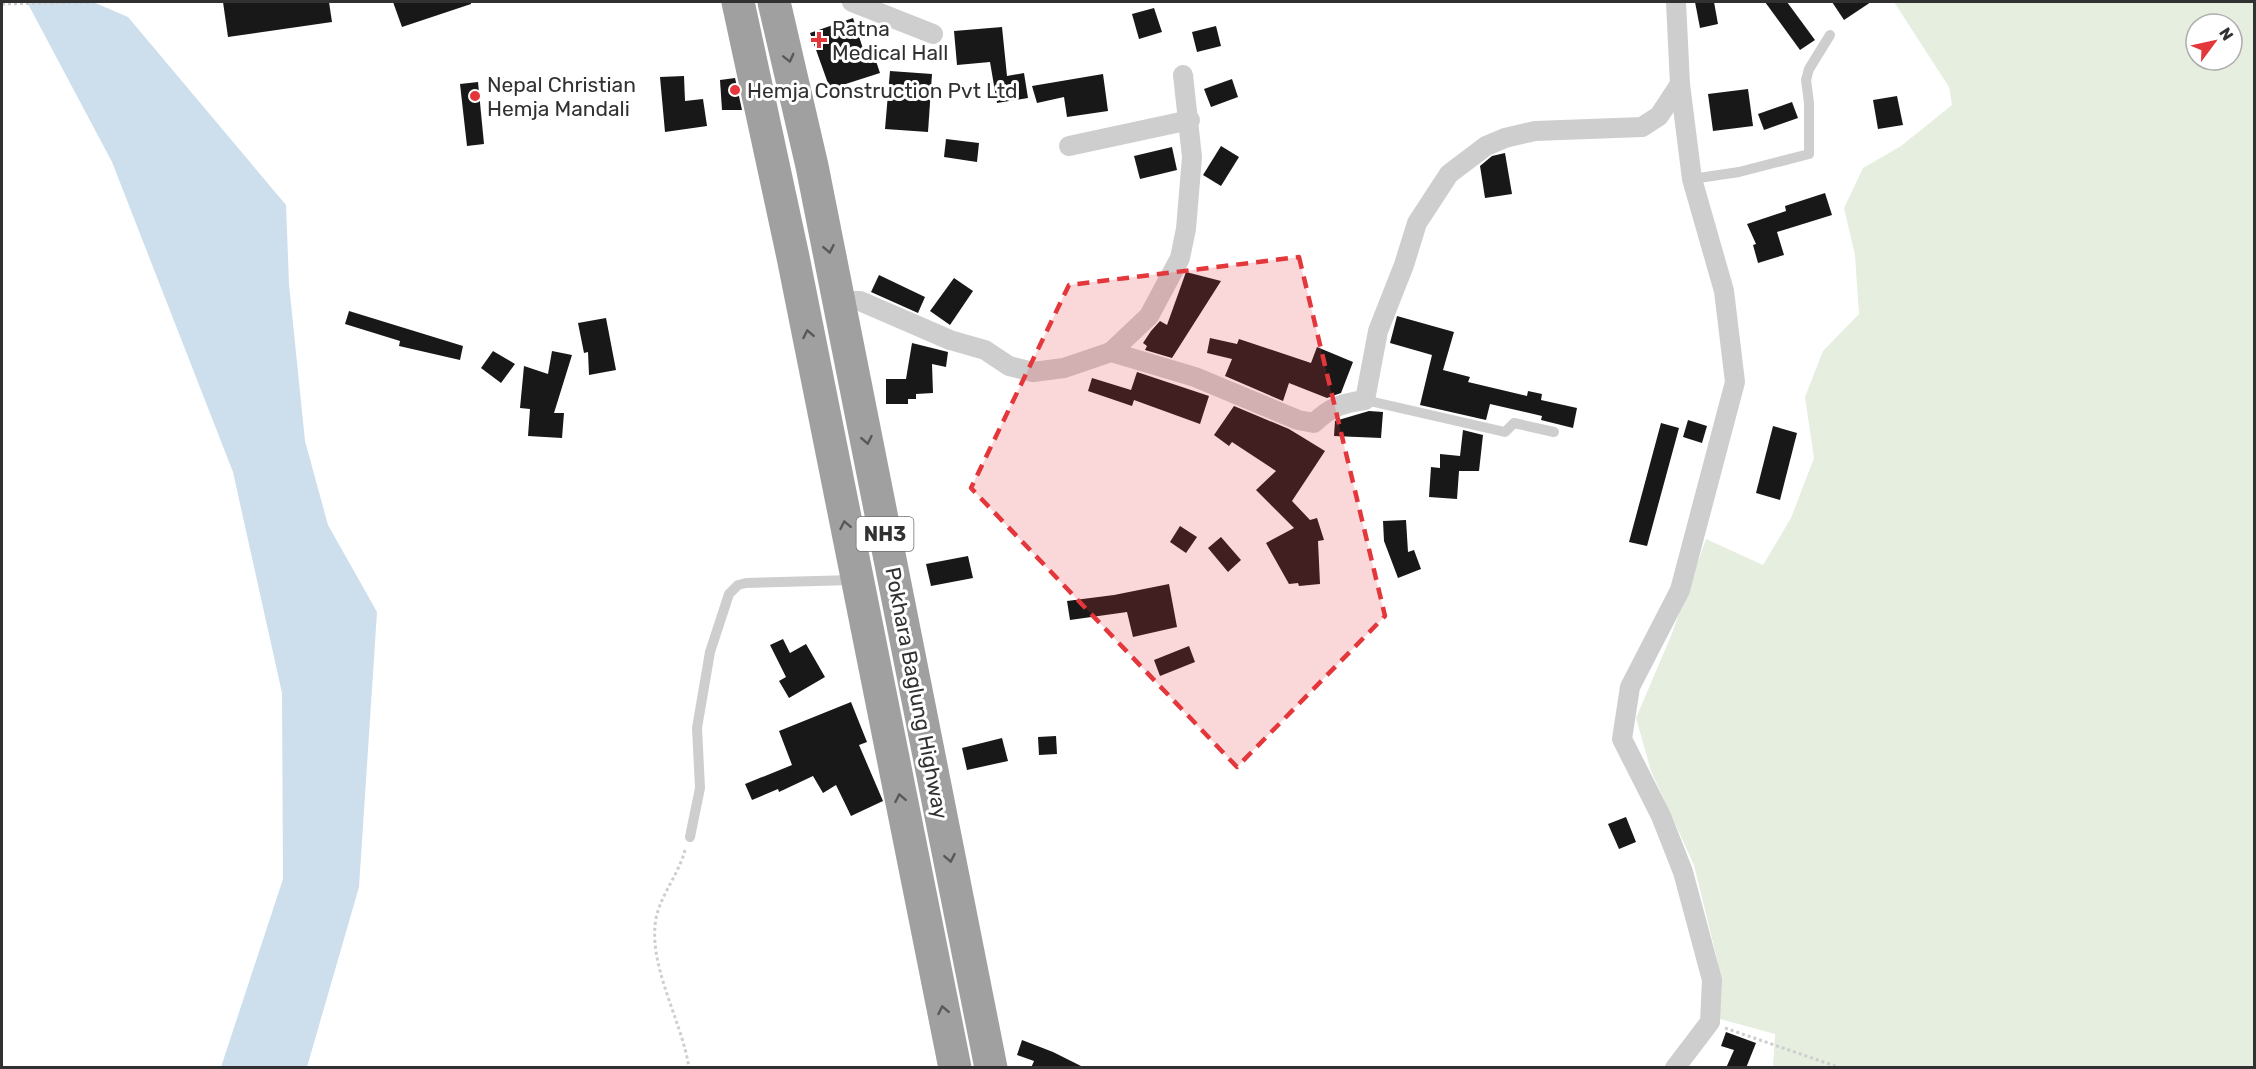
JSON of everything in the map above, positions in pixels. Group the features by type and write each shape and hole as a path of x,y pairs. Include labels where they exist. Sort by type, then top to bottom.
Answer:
{"highway":[{"name":"Pokhara Baglung Highway","path":"738,2 793,257 955,1068"},
{"name":"Pokhara Baglung Highway","path":"774,2 793,76 992,1068"}],"street":[{"path":"852,2 933,34"},
{"path":"1675,1068 1710,1022 1712,980 1683,872 1660,816 1622,739 1630,687 1680,590 1735,382 1724,291 1692,179 1680,84 1676,2"},
{"path":"839,301 860,301 950,340 985,350 1009,366 1033,372 1064,368 1111,352 1149,316 1180,258 1186,229 1192,157 1190,120 1183,75"},
{"path":"1111,352 1195,377 1298,420 1314,423 1326,411 1340,404 1365,400 1378,331 1404,265 1417,223 1449,174 1470,157 1505,138 1535,131 1642,128 1659,116 1680,84"},
{"path":"1069,146 1190,120"}],"lane":[{"path":"1692,179 1738,172 1809,153 1809,103 1806,80 1809,69 1818,58 1830,35"},
{"path":"1365,400 1505,432 1514,423 1554,432"},
{"path":"690,837 700,788 697,741 702,688 716,627 729,594 738,585 746,583 856,579"}],"path":[{"path":"2,4 94,2"},
{"path":"688,1068 684,1042 658,958 655,929 659,908 683,858 690,837"},
{"path":"1710,1022 1841,1068"}],"highlighted area":[{"path":"1299,257 1385,616 1237,767 971,488 1069,285"}],"shaded area":[{"path":"1894,2 2254,2 2254,1067 1773,1067 1775,1034 1720,1019 1718,963 1694,865 1651,771 1636,718 1671,636 1706,539 1763,565 1791,518 1814,458 1805,397 1823,351 1859,314 1855,255 1844,208 1863,168 1901,146 1952,105 1949,87"}],"water":[{"path":"27,2 93,2 128,17 286,205 289,284 305,441 328,525 377,612 359,887 307,1067 221,1067 283,879 282,693 233,472 112,162"}],"building":[{"path":"223,2 329,2 332,22 228,37"},
{"path":"393,2 471,2 471,4 402,27"},
{"path":"1695,2 1714,2 1718,24 1700,28"},
{"path":"1765,2 1787,2 1815,40 1800,50"},
{"path":"1832,2 1871,2 1844,20"},
{"path":"1154,8 1162,32 1139,39 1132,14"},
{"path":"853,18 867,61 875,58 880,73 830,89 810,33"},
{"path":"1216,26 1221,46 1197,52 1192,32"},
{"path":"1002,27 1007,76 1024,73 1028,98 997,103 990,62 957,65 954,31"},
{"path":"890,71 932,74 928,132 885,129"},
{"path":"1103,74 1108,111 1067,117 1064,97 1037,103 1032,86"},
{"path":"684,76 685,101 703,99 707,126 665,132 660,77"},
{"path":"735,78 742,110 722,110 720,80"},
{"path":"1232,79 1238,97 1211,107 1204,89"},
{"path":"478,82 484,144 467,146 460,84"},
{"path":"1748,89 1753,126 1713,131 1708,94"},
{"path":"1897,96 1903,125 1878,129 1873,100"},
{"path":"1792,102 1798,118 1764,130 1758,114"},
{"path":"946,139 979,143 977,162 944,157"},
{"path":"1221,146 1239,157 1221,186 1203,175"},
{"path":"1172,147 1177,170 1140,179 1134,156"},
{"path":"1505,153 1512,194 1485,198 1480,166 1492,156"},
{"path":"1825,193 1832,215 1777,232 1784,255 1758,263 1753,245 1756,244 1747,224 1786,211 1785,206"},
{"path":"1186,272 1221,281 1172,358 1145,350 1147,346 1143,343 1151,331 1160,321 1167,325"},
{"path":"879,275 925,297 918,313 871,292"},
{"path":"954,278 973,291 950,325 930,311"},
{"path":"349,311 463,346 460,360 399,346 400,341 345,324"},
{"path":"1397,316 1454,332 1443,370 1470,377 1468,382 1527,396 1528,391 1542,394 1541,400 1577,408 1573,428 1541,420 1542,416 1490,404 1486,420 1420,405 1432,355 1390,343"},
{"path":"606,318 616,370 589,375 588,352 584,353 578,323"},
{"path":"1210,338 1237,344 1239,339 1311,363 1317,347 1353,362 1341,393 1327,398 1289,383 1283,401 1225,376 1232,359 1207,353"},
{"path":"912,343 948,352 946,367 932,364 933,393 916,394 916,399 908,399 908,404 886,404 886,379 906,379"},
{"path":"493,351 515,364 501,383 481,368"},
{"path":"552,351 572,355 554,413 564,413 562,438 528,436 530,409 520,408 524,366 548,374"},
{"path":"1137,372 1209,396 1200,424 1134,400 1132,406 1088,391 1092,378 1131,390"},
{"path":"1234,406 1289,429 1325,451 1292,501 1310,520 1317,518 1324,540 1318,541 1320,584 1299,586 1298,583 1289,584 1266,543 1294,528 1256,490 1276,471 1232,442 1229,446 1214,435"},
{"path":"1369,411 1383,412 1381,438 1334,436 1335,421"},
{"path":"1688,420 1707,426 1702,443 1683,437"},
{"path":"1661,423 1679,428 1647,546 1629,542"},
{"path":"1773,426 1797,433 1780,500 1756,493"},
{"path":"1463,430 1483,435 1479,471 1459,471 1457,499 1429,497 1431,467 1440,468 1440,454 1460,456"},
{"path":"1406,520 1408,552 1414,550 1421,569 1398,578 1384,541 1383,521"},
{"path":"1180,526 1197,537 1186,553 1170,542"},
{"path":"1221,537 1241,560 1228,572 1208,548"},
{"path":"968,556 973,578 931,586 926,564"},
{"path":"1169,584 1177,627 1133,637 1127,612 1070,620 1067,601 1114,595"},
{"path":"783,639 790,653 806,644 825,677 789,698 779,681 786,677 770,645"},
{"path":"1189,646 1195,662 1160,676 1154,660"},
{"path":"851,702 867,742 859,745 883,801 851,816 836,785 823,793 813,776 779,792 778,789 752,800 745,784 792,765 779,731"},
{"path":"1056,736 1057,754 1039,755 1038,737"},
{"path":"1002,738 1008,761 967,770 962,748"},
{"path":"1626,817 1636,842 1619,849 1608,824"},
{"path":"1726,1032 1756,1043 1746,1068 1726,1068 1734,1050 1721,1046"},
{"path":"1022,1040 1085,1068 1031,1068 1034,1061 1017,1055"}],"place":[{"name":"Ratna Medical Hall","path":"819,40"},
{"name":"Hemja Construction Pvt Ltd","path":"735,90"},
{"name":"Nepal Christian Hemja Mandali","path":"475,96"}]}
